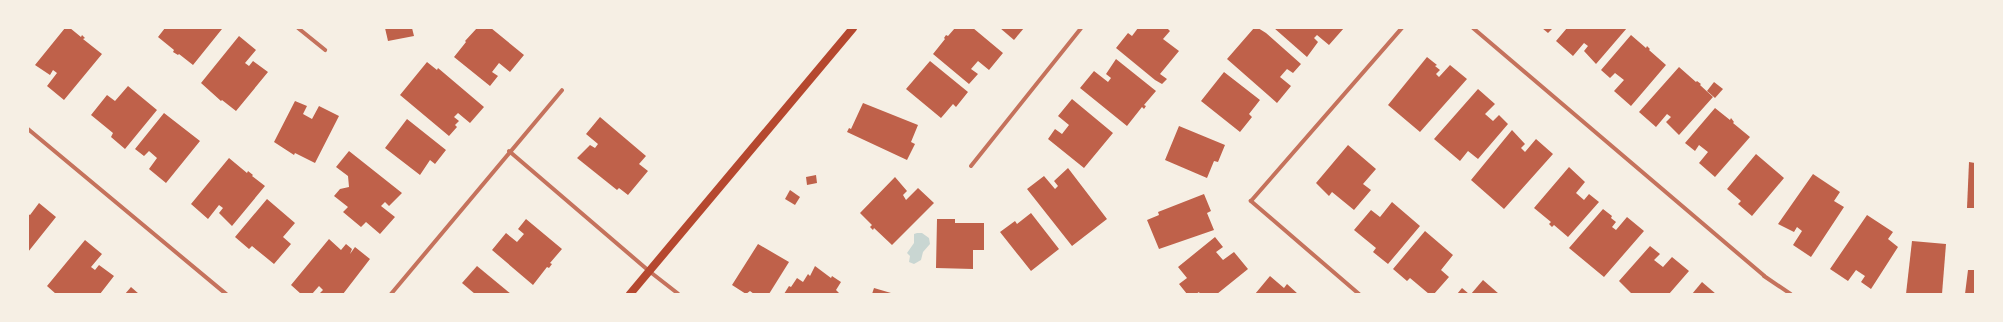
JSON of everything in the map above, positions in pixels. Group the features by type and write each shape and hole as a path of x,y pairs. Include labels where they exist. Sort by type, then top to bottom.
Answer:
{"main road":[{"path":"630,294 854,28"}],"street":[{"path":"298,28 325,50"},
{"path":"970,166 1081,28"},
{"path":"1359,294 1251,201 1402,28"},
{"path":"1473,28 1764,276 1791,294"},
{"path":"391,294 509,151 562,90"},
{"path":"28,129 226,294"},
{"path":"509,151 678,294"}],"shaded area":[{"path":"922,233 929,238 930,244 923,252 921,260 914,264 909,262 910,256 907,253 914,243 914,234"}],"building":[{"path":"65,28 70,28 81,37 82,35 85,38 83,39 102,54 64,100 47,86 57,73 53,70 50,75 35,65"},
{"path":"165,28 222,29 193,65 179,54 178,55 173,52 174,50 158,37"},
{"path":"385,28 412,28 414,36 388,41"},
{"path":"477,28 491,28 524,55 510,72 499,63 492,72 498,76 490,86 454,57 466,42 465,41"},
{"path":"955,28 973,28 1003,53 989,70 978,61 971,69 978,74 969,84 933,54 945,39 944,38 946,35 948,36"},
{"path":"1000,28 1024,28 1014,40"},
{"path":"1138,28 1167,28 1170,31 1163,39 1179,51 1160,74 1167,79 1162,84 1116,48 1128,33 1132,36"},
{"path":"1254,28 1258,28 1266,33 1301,64 1293,73 1287,69 1280,77 1291,86 1277,103 1227,59"},
{"path":"1274,28 1344,28 1329,45 1317,35 1314,38 1318,42 1307,57"},
{"path":"1542,28 1553,28 1548,33"},
{"path":"1567,28 1627,28 1596,64 1584,51 1588,46 1584,43 1573,56 1556,41"},
{"path":"1631,35 1646,48 1647,46 1650,49 1649,50 1666,65 1631,106 1614,91 1624,80 1615,73 1610,78 1601,70"},
{"path":"239,36 256,50 245,63 249,66 253,61 268,72 236,111 222,100 221,101 201,83"},
{"path":"1427,57 1437,65 1435,66 1440,70 1436,74 1439,77 1450,65 1467,79 1420,132 1388,105"},
{"path":"1116,59 1156,91 1144,105 1146,106 1144,109 1142,107 1127,126 1080,88 1094,71 1108,82 1111,78 1106,74"},
{"path":"930,61 968,92 956,107 953,104 941,118 906,89"},
{"path":"427,62 437,70 438,68 484,107 470,123 458,113 454,117 459,121 455,125 457,127 449,136 400,95"},
{"path":"1679,67 1696,82 1697,81 1701,84 1700,85 1713,97 1679,135 1666,122 1671,117 1667,114 1656,127 1639,112"},
{"path":"1224,72 1260,100 1249,114 1252,117 1240,132 1201,101"},
{"path":"1714,82 1723,89 1715,98 1707,91"},
{"path":"128,86 157,110 125,149 111,137 113,133 91,115 107,95 115,101"},
{"path":"1478,89 1495,104 1485,114 1493,121 1499,115 1508,124 1478,159 1468,151 1460,161 1434,139"},
{"path":"1072,99 1113,133 1084,168 1048,139 1055,129 1062,134 1069,125 1058,116"},
{"path":"295,101 307,106 303,114 312,119 319,106 339,116 315,163 295,153 294,155 274,142"},
{"path":"863,103 918,125 911,142 915,144 907,160 847,132 849,128 851,129"},
{"path":"1715,108 1730,120 1731,118 1734,122 1733,123 1750,137 1715,177 1699,163 1708,152 1699,145 1695,151 1685,143"},
{"path":"164,113 200,141 166,183 149,169 157,158 149,151 144,156 135,149"},
{"path":"600,117 646,156 639,164 648,171 628,195 619,188 617,190 577,158 590,145 595,148 598,144 586,134"},
{"path":"407,119 446,150 435,164 430,160 420,175 385,148"},
{"path":"1179,126 1225,145 1218,162 1214,161 1207,178 1165,160"},
{"path":"1512,130 1525,144 1521,148 1525,152 1536,139 1553,154 1504,209 1471,180"},
{"path":"1348,145 1376,169 1363,184 1371,190 1354,210 1332,192 1329,196 1316,183"},
{"path":"349,151 402,193 389,206 385,202 381,206 395,217 380,234 366,222 361,227 343,212 348,207 334,196 340,189 349,187 348,176 336,167"},
{"path":"1756,154 1784,178 1752,216 1738,204 1741,201 1727,189"},
{"path":"229,158 247,173 248,171 265,186 232,226 219,213 223,208 219,205 208,219 191,204"},
{"path":"1969,162 1975,163 1975,208 1967,208"},
{"path":"1569,167 1585,182 1576,193 1584,200 1589,194 1599,202 1568,237 1554,225 1552,227 1549,224 1551,222 1534,208"},
{"path":"1068,168 1107,219 1072,246 1027,189 1044,176 1055,189 1058,186 1054,181"},
{"path":"1813,174 1840,192 1834,201 1844,207 1811,257 1793,245 1802,231 1797,227 1794,232 1778,224"},
{"path":"816,175 817,183 807,185 806,177"},
{"path":"895,177 907,191 903,195 906,200 918,188 934,203 892,245 874,228 873,230 870,227 872,225 860,213"},
{"path":"790,190 800,197 795,205 785,199"},
{"path":"1204,194 1211,211 1207,213 1214,230 1159,249 1147,220 1159,215 1158,212"},
{"path":"267,199 295,223 283,237 291,244 274,264 252,246 249,249 235,237"},
{"path":"1392,202 1420,226 1388,264 1373,252 1376,248 1354,230 1371,210 1380,217"},
{"path":"39,203 56,217 28,252 28,214 30,215"},
{"path":"1603,209 1612,216 1611,218 1616,222 1612,227 1616,230 1627,217 1644,231 1604,277 1569,248"},
{"path":"1031,213 1059,249 1031,271 1000,232 1015,221 1017,224"},
{"path":"1867,215 1893,232 1888,239 1898,247 1871,289 1861,282 1865,276 1856,270 1848,281 1830,269"},
{"path":"526,219 562,249 550,263 552,264 549,268 547,267 533,285 492,250 506,233 517,242 524,234 518,229"},
{"path":"937,219 955,219 955,223 984,223 984,250 973,250 973,269 936,268"},
{"path":"1425,231 1453,255 1441,270 1449,277 1434,294 1429,294 1410,278 1407,281 1393,269"},
{"path":"1215,237 1223,247 1216,252 1223,260 1234,252 1248,269 1217,294 1200,294 1199,292 1196,294 1187,294 1179,284 1187,278 1178,267"},
{"path":"329,239 341,250 346,244 352,249 350,254 355,247 370,259 343,294 319,294 323,290 319,286 312,294 301,294 291,285"},
{"path":"85,240 102,254 91,267 95,270 99,265 114,276 100,294 56,294 47,286"},
{"path":"1912,241 1946,244 1942,294 1906,294"},
{"path":"758,244 789,262 769,294 754,294 750,291 746,294 732,285"},
{"path":"1650,246 1660,254 1654,260 1663,267 1672,257 1689,271 1669,294 1632,294 1619,281"},
{"path":"477,266 511,294 475,294 462,283"},
{"path":"815,266 831,278 832,276 841,282 836,290 840,294 784,294 797,278 803,282 808,274 810,276"},
{"path":"1968,270 1975,270 1975,294 1965,294"},
{"path":"1270,276 1284,288 1287,284 1298,294 1255,294"},
{"path":"1483,280 1499,294 1471,294"},
{"path":"1702,282 1716,294 1692,294"},
{"path":"131,287 139,294 125,294"},
{"path":"874,288 891,293 872,294"},
{"path":"1462,288 1469,294 1457,294"}]}
